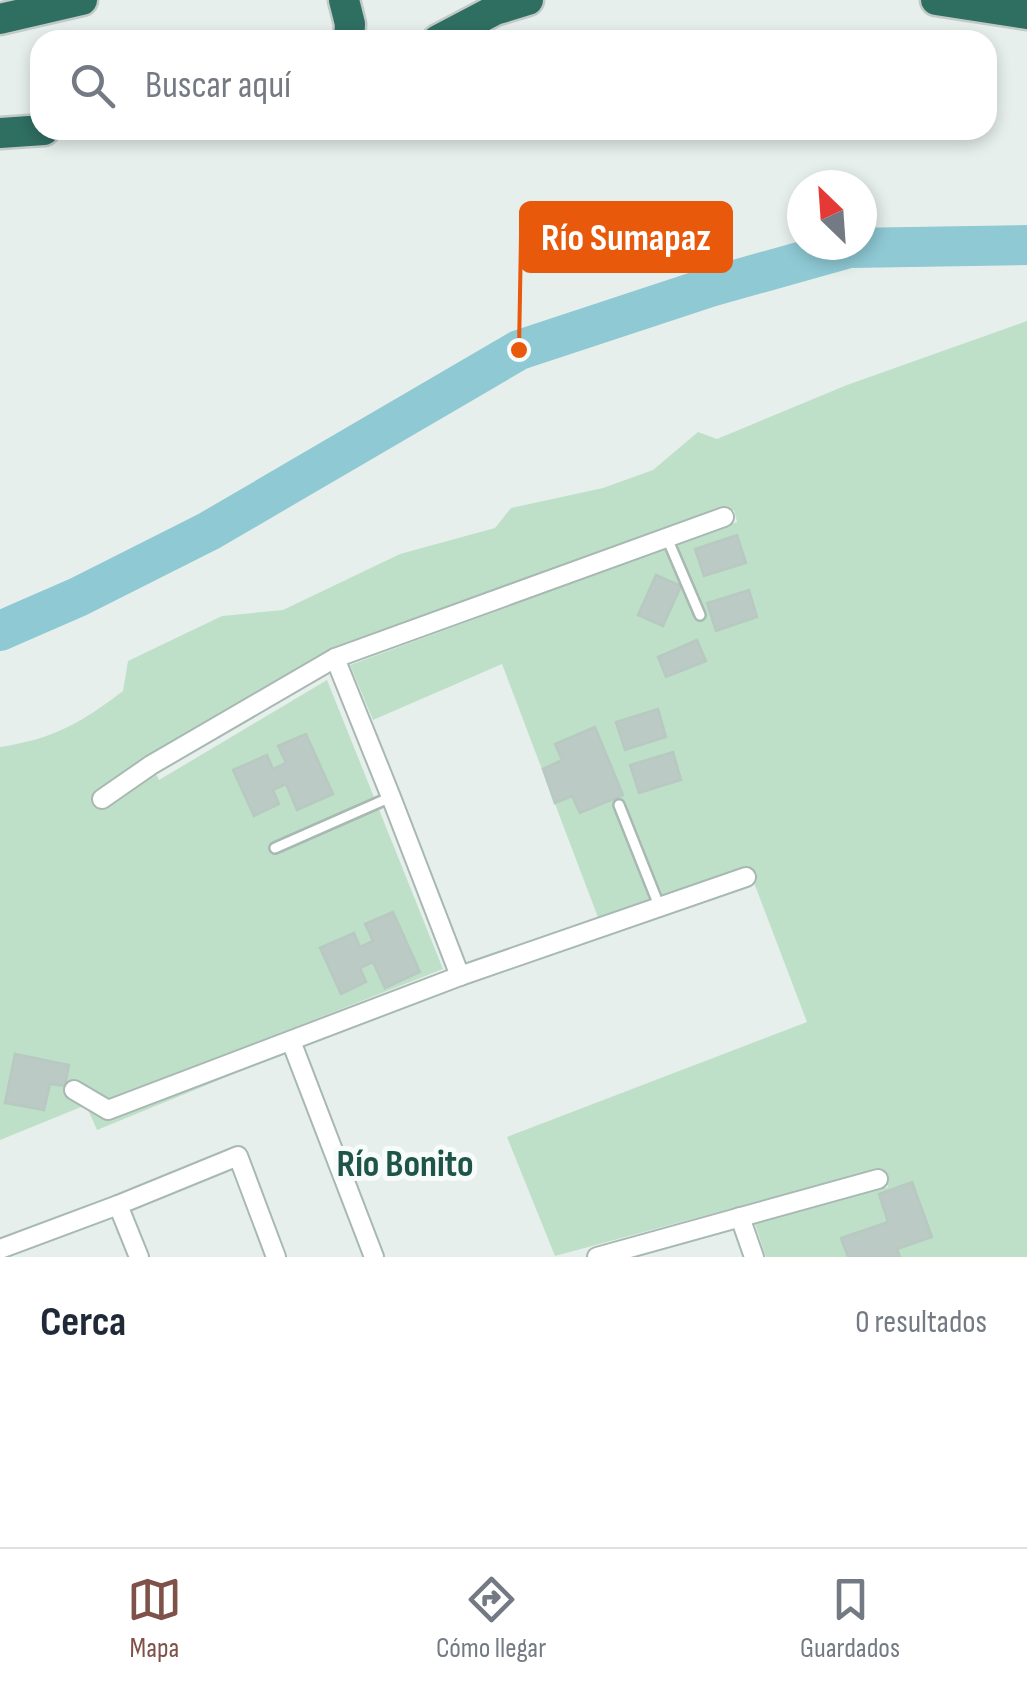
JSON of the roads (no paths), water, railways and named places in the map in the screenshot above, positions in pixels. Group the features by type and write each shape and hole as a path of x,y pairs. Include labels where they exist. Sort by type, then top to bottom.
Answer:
{"highway":[{"path":"0,19 82,0"},
{"path":"344,0 350,30"},
{"path":"457,30 495,10 528,0"},
{"path":"936,0 1024,14"},
{"path":"0,134 30,131"}],"street":[{"path":"102,799 151,765 336,658 724,517"},
{"path":"336,658 460,976"},
{"path":"74,1090 108,1110 460,976 746,877"},
{"path":"291,1040 374,1257"},
{"path":"0,1250 238,1156 276,1257"},
{"path":"597,1257 878,1179"},
{"path":"118,1205 139,1257"},
{"path":"740,1217 754,1257"}],"lane":[{"path":"667,538 700,615"},
{"path":"275,848 392,797"},
{"path":"619,805 660,908"}],"waterway":[{"path":"0,631 209,531 519,350 710,287 849,248 1027,245"}],"place":[{"name":"Río Sumapaz","path":"519,350"}],"district":[{"name":"Río Bonito","path":"405,1163"}]}
